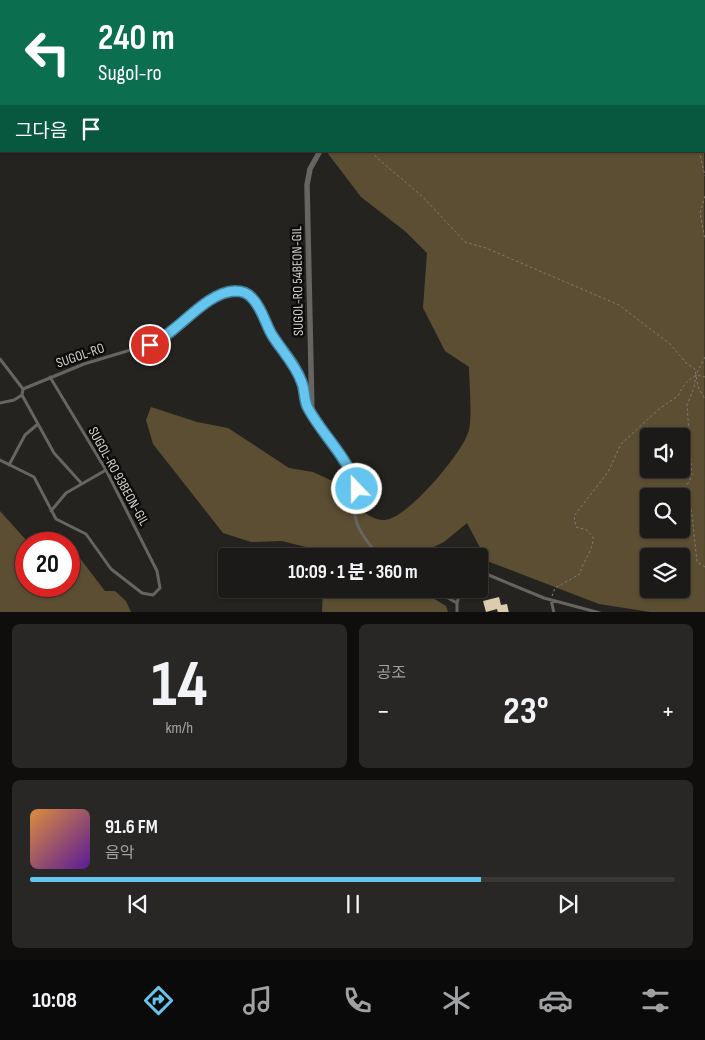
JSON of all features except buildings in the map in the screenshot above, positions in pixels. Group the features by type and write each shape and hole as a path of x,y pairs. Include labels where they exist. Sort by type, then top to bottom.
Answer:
{"street":[{"name":"SUGOL-RO 54BEON-GIL","path":"312,414 311,294 307,185 310,168 319,152"}],"lane":[{"name":"SUGOL-RO","path":"23,389 84,364 164,338 217,297 237,291 245,293 256,303 273,337 296,369 302,384 307,407 354,476 357,489 355,515 359,528 373,548"},
{"path":"0,358 23,389 22,395 54,453 82,484"},
{"name":"SUGOL-RO 93BEON-GIL","path":"50,377 106,470 157,571 160,588 153,594 142,593 111,569 86,534 56,519 50,511"},
{"path":"0,403 14,400 22,395"},
{"path":"9,465 25,435 38,424"},
{"path":"0,460 34,477 50,511 66,493 106,470"},
{"path":"488,575 551,600 600,612"},
{"path":"448,598 458,604"},
{"path":"456,612 459,598"},
{"path":"551,600 554,612"}],"path":[{"path":"373,152 376,158 423,197 465,242 486,248 619,305 670,344 686,364 695,369 698,387 705,398"},
{"path":"699,152 705,176"},
{"path":"705,196 700,213 705,240"},
{"path":"705,357 696,375 694,388 687,405 692,476 684,490 689,498 697,562 705,568"},
{"path":"551,600 555,588 580,574 581,566 593,542 591,533 574,524 576,512 608,472 621,444 659,408 678,396 683,384 696,375 705,377"}],"shaded area":[{"path":"327,152 704,152 705,612 650,612 599,604 488,561 488,548 480,548 467,523 444,542 432,548 310,548 282,541 251,542 223,533 153,444 146,420 151,407 197,422 228,428 289,468 313,472 339,484 358,508 379,520 395,517 407,509 445,469 463,443 468,433 470,420 469,367 445,351 423,308 427,253 406,232 361,197"},
{"path":"0,511 19,532 15,532 15,597 80,597 80,558 105,591 115,591 126,601 131,612 0,612"},
{"path":"323,598 433,598 446,606 448,612 322,612"}],"route":[{"path":"150,345 170,334 188,317 224,293 237,291 251,297 273,337 296,369 302,384 307,407 354,476 357,489"}]}
